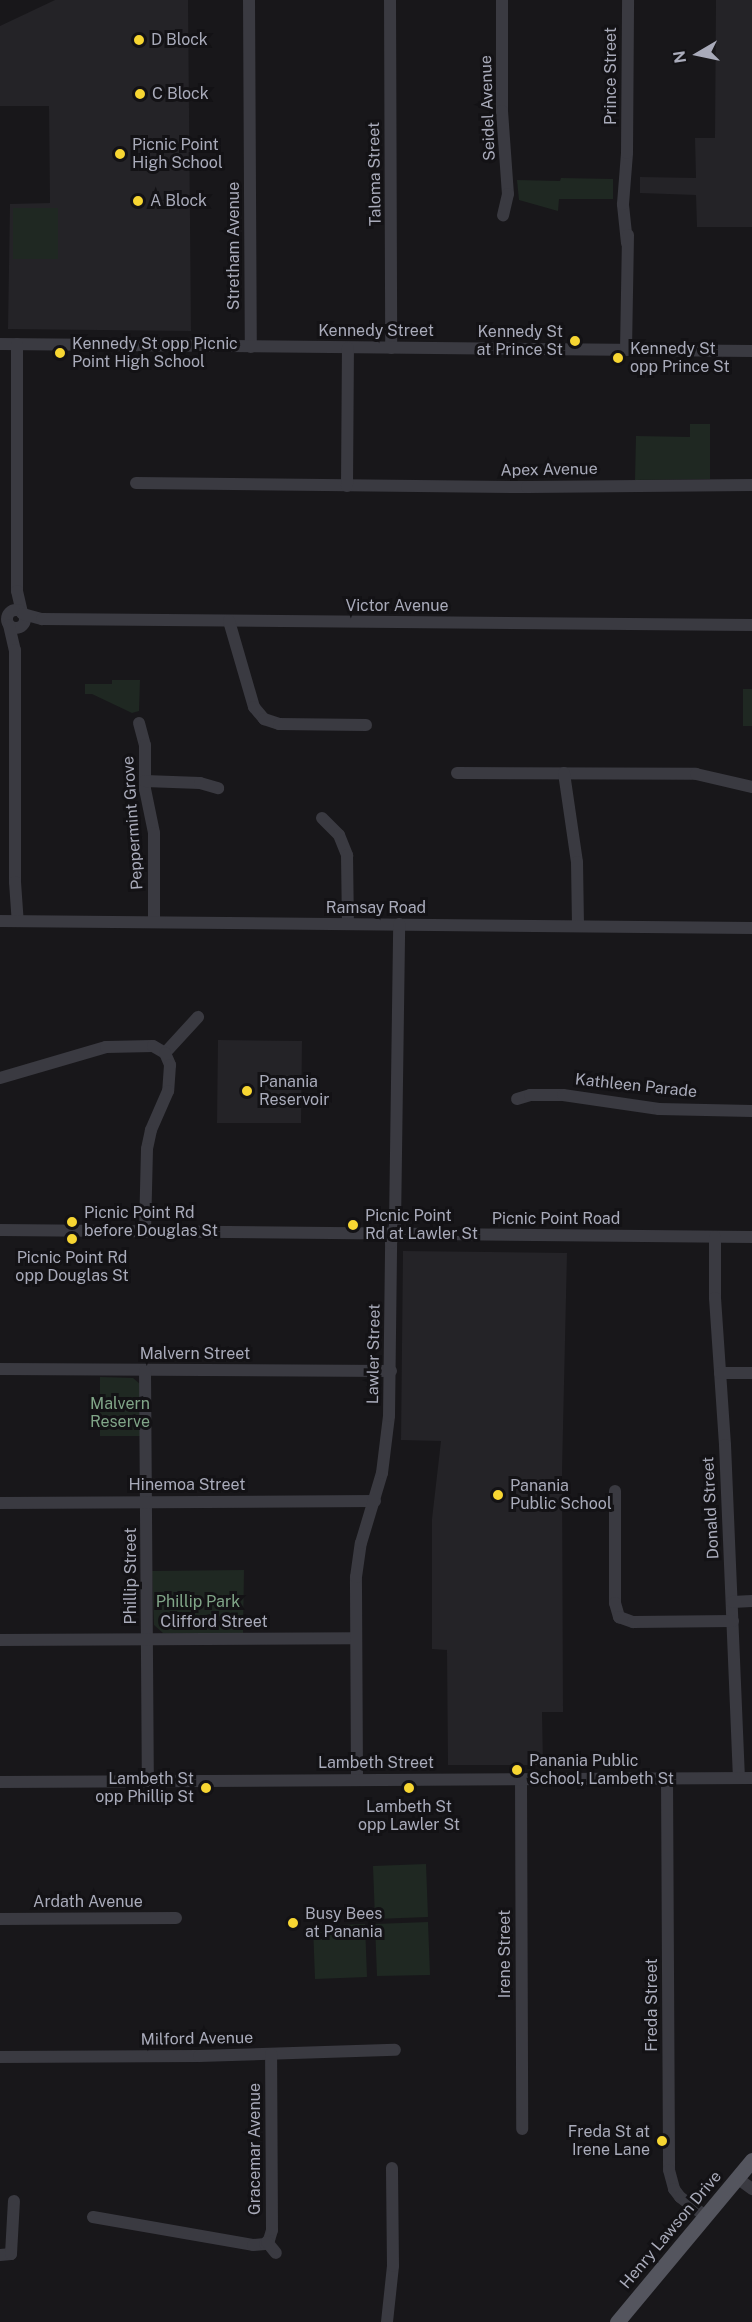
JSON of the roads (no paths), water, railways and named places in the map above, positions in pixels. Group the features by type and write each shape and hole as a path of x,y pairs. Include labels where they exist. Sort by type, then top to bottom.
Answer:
{"main road":[{"name":"Henry Lawson Drive","path":"617,2322 752,2160"}],"street":[{"name":"Stretham Avenue","path":"249,0 251,347"},
{"name":"Taloma Street","path":"390,0 391,348"},
{"name":"Seidel Avenue","path":"502,0 502,111 508,194 503,215"},
{"name":"Prince Street","path":"626,350 627,243 631,190 627,153 628,0"},
{"name":"Kennedy Street","path":"0,344 752,351"},
{"path":"9,921 18,897 15,882 15,650 19,646 13,619 17,591 17,344"},
{"path":"347,486 348,348"},
{"name":"Apex Avenue","path":"136,483 347,486 752,485"},
{"name":"Victor Avenue","path":"13,619 752,625"},
{"path":"228,621 254,707 264,719 279,724 366,725"},
{"name":"Peppermint Grove","path":"139,723 145,745 145,781 154,833 154,922"},
{"path":"457,773 696,774 752,787"},
{"path":"564,773 577,862 578,926"},
{"path":"145,781 200,783 218,788"},
{"path":"322,818 339,835 347,855 348,924"},
{"name":"Ramsay Road","path":"9,921 752,928"},
{"name":"Lawler Street","path":"357,1780 357,1565 386,1453 391,1371 399,924"},
{"path":"165,1053 198,1017"},
{"path":"0,1078 106,1047 153,1046 165,1053 170,1065 168,1091 151,1131 147,1149 145,1232"},
{"name":"Kathleen Parade","path":"517,1099 530,1095 562,1095 659,1109 752,1111"},
{"name":"Picnic Point Road","path":"0,1230 752,1237"},
{"name":"Donald Street","path":"715,1237 715,1298 733,1621 746,1778"},
{"name":"Malvern Street","path":"0,1369 391,1371"},
{"name":"Phillip Street","path":"146,1371 148,1781"},
{"path":"720,1372 752,1373"},
{"path":"615,1491 615,1603 619,1617 633,1622 733,1621"},
{"name":"Hinemoa Street","path":"0,1503 375,1501"},
{"path":"732,1602 752,1601"},
{"name":"Clifford Street","path":"0,1640 356,1638"},
{"name":"Lambeth Street","path":"0,1782 746,1778"},
{"name":"Irene Street","path":"521,1779 522,2129"},
{"name":"Freda Street","path":"667,1779 669,2170 674,2189 680,2197 705,2216"},
{"name":"Ardath Avenue","path":"0,1919 176,1918"},
{"name":"Milford Avenue","path":"0,2057 271,2054 395,2049"},
{"name":"Gracemar Avenue","path":"267,2242 272,2230 271,2054"},
{"path":"387,2322 393,2266 392,2168"},
{"path":"737,2178 752,2189"},
{"path":"0,2255 11,2254 14,2201"},
{"path":"93,2217 253,2245 267,2242 276,2253"}],"place":[{"name":"D Block","path":"139,40"},
{"name":"C Block","path":"140,94"},
{"name":"Picnic Point High School","path":"120,154"},
{"name":"A Block","path":"138,201"},
{"name":"Kennedy St at Prince St","path":"575,341"},
{"name":"Kennedy St opp Picnic Point High School","path":"60,353"},
{"name":"Kennedy St opp Prince St","path":"618,358"},
{"name":"Panania Reservoir","path":"247,1091"},
{"name":"Picnic Point Rd before Douglas St","path":"72,1222"},
{"name":"Picnic Point Rd at Lawler St","path":"353,1225"},
{"name":"Picnic Point Rd opp Douglas St","path":"72,1239"},
{"name":"Panania Public School","path":"498,1495"},
{"name":"Panania Public School, Lambeth St","path":"517,1770"},
{"name":"Lambeth St opp Phillip St","path":"206,1788"},
{"name":"Lambeth St opp Lawler St","path":"409,1788"},
{"name":"Busy Bees at Panania","path":"293,1923"},
{"name":"Freda St at Irene Lane","path":"662,2141"}],"park label":[{"name":"Malvern Reserve","path":"120,1413"},
{"name":"Phillip Park","path":"198,1602"}]}
